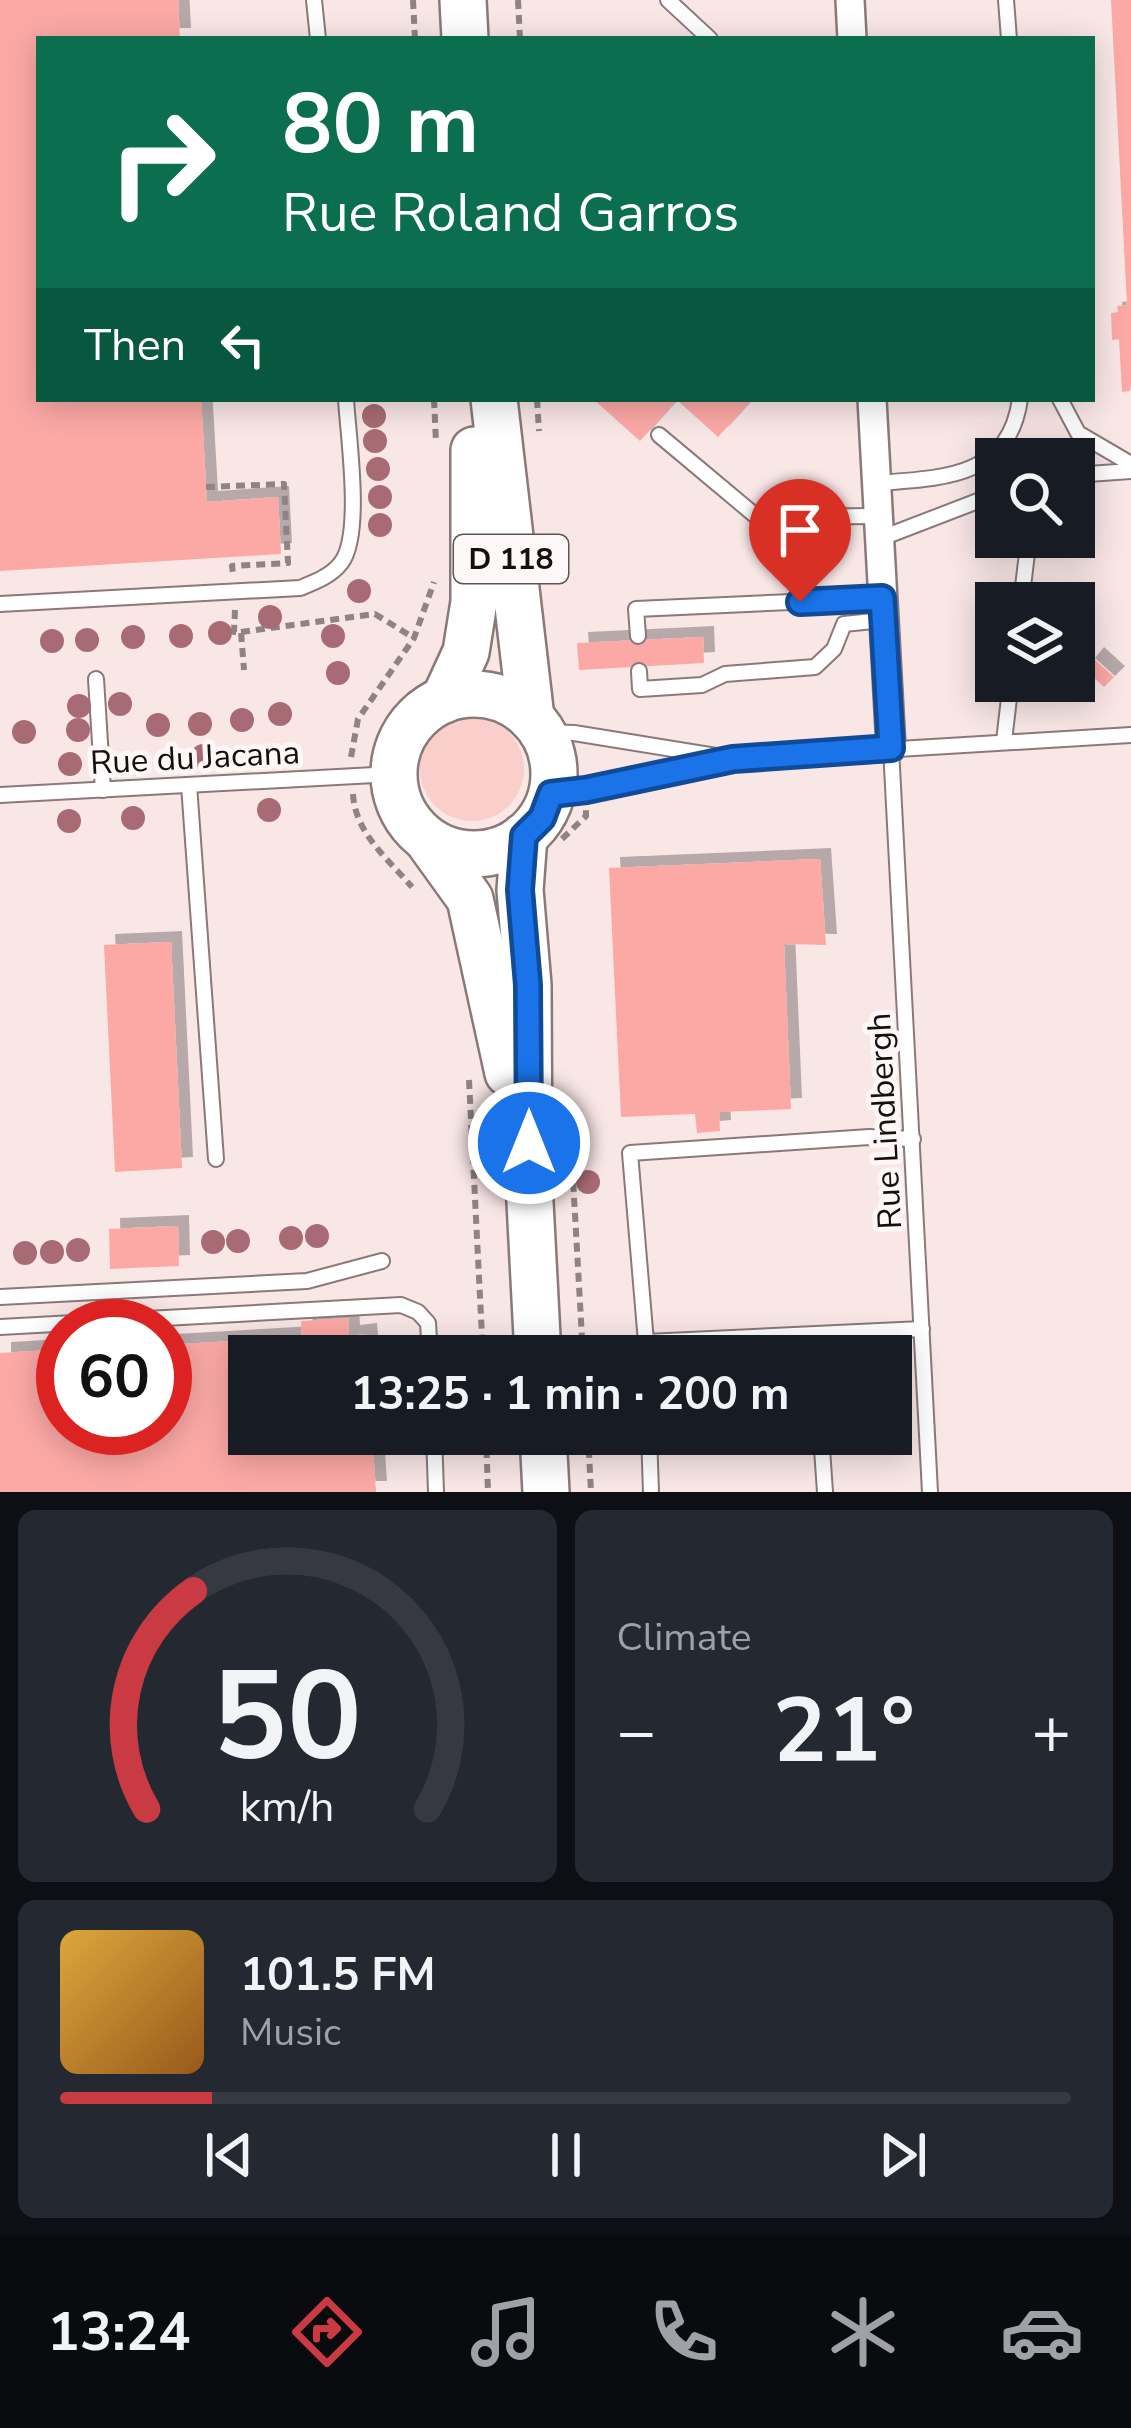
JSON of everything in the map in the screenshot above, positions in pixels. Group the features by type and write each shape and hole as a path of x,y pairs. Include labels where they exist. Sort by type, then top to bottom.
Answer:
{"main road":[{"path":"463,0 465,36"},
{"name":"D 118","path":"444,700 466,652 474,602 474,402"},
{"name":"D 118","path":"494,402 536,725"},
{"path":"529,1183 490,977 470,899 407,819 397,799 393,774 399,746 412,724 444,700 466,694 512,704 536,725 554,772 569,792 542,818 541,841 520,890 528,985 529,1183 537,1335"},
{"path":"429,842 474,855 541,841"},
{"path":"543,1455 546,1492"}],"street":[{"path":"850,0 852,36"},
{"path":"872,402 891,748"}],"lane":[{"path":"314,0 318,36"},
{"path":"668,0 707,36"},
{"path":"1006,0 1009,36"},
{"path":"0,604 300,588 327,576 345,559 352,532 346,402"},
{"path":"875,483 947,475 989,461 1010,437 1019,402"},
{"path":"1062,402 1078,433 1131,468"},
{"path":"659,435 757,518 878,528 975,500"},
{"path":"1095,472 1131,468"},
{"path":"638,636 636,609 882,609"},
{"path":"640,670 640,689 702,685 725,674 815,667 834,649 844,624 882,609"},
{"path":"96,679 103,790"},
{"path":"1004,741 1009,702"},
{"path":"536,725 733,759"},
{"path":"569,792 733,759 1131,735"},
{"name":"Rue Lindbergh","path":"891,748 930,1492"},
{"name":"Rue du Jacana","path":"0,796 393,774"},
{"path":"188,785 216,1159"},
{"path":"645,1335 630,1153 869,1137 913,1139"},
{"path":"0,1297 307,1281 382,1261"},
{"path":"0,1327 401,1305 418,1312 428,1323 429,1335"},
{"path":"815,1335 922,1329"},
{"path":"435,1455 436,1492"},
{"path":"650,1455 651,1492"},
{"path":"822,1455 825,1492"}],"path":[{"path":"413,0 415,36"},
{"path":"518,0 520,36"},
{"path":"206,487 284,484 288,563 232,566 233,632 375,614 414,638"},
{"path":"241,632 244,670"},
{"path":"541,841 586,816 569,792"},
{"path":"568,1096 582,1335"},
{"path":"487,1455 488,1492"},
{"path":"589,1455 591,1492"}],"shaded area":[{"path":"472,717 492,721 509,732 520,749 524,769 520,789 509,806 492,817 472,821 452,817 435,806 424,789 420,769 424,749 435,732 452,721"}],"building":[{"path":"0,0 178,0 180,36 36,36 36,402 201,402 207,502 278,497 281,554 0,571"},
{"path":"1111,0 1131,0 1131,386 1130,391 1122,392 1119,339 1112,340 1111,313 1127,305"},
{"path":"596,402 675,402 640,441"},
{"path":"679,402 750,402 718,437"},
{"path":"703,637 704,663 579,670 577,643"},
{"path":"1095,660 1114,677 1104,687 1095,679"},
{"path":"820,859 826,945 784,944 791,1109 719,1112 720,1131 697,1133 695,1114 621,1117 609,868"},
{"path":"171,942 182,1168 115,1172 104,945"},
{"path":"178,1226 179,1266 110,1269 109,1229"},
{"path":"348,1318 349,1335 302,1335 301,1321"},
{"path":"228,1341 228,1455 373,1455 376,1492 0,1492 0,1353 36,1351 36,1455 192,1455 192,1343"}],"route":[{"path":"529,1143 528,985 520,890 524,836 542,818 551,794 733,759 891,748 882,598 800,602"}]}
